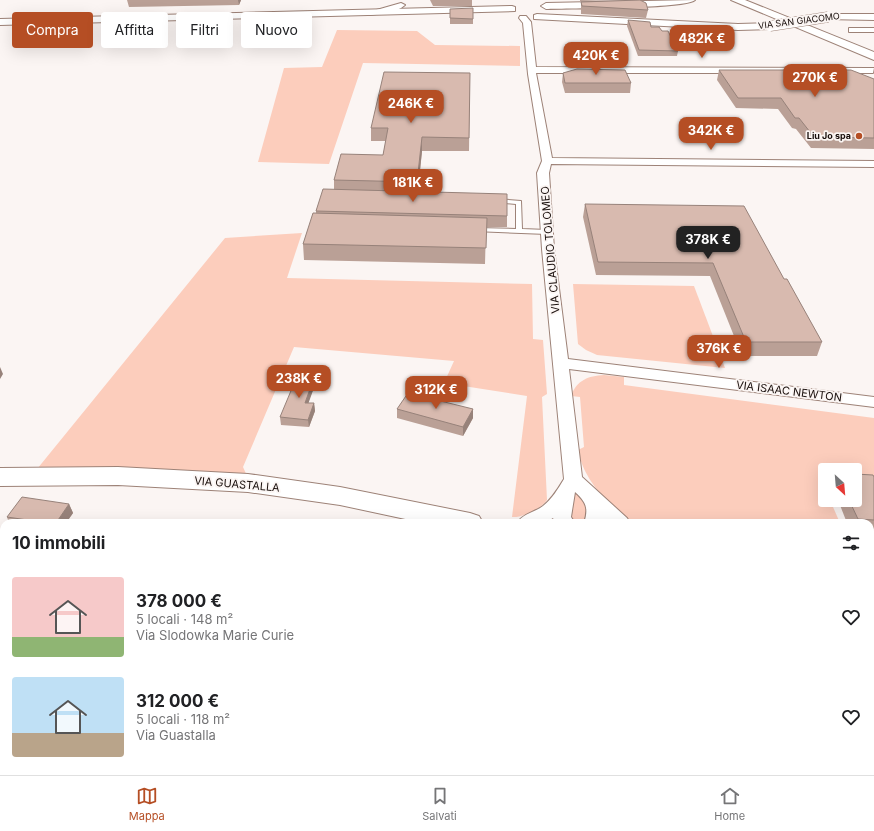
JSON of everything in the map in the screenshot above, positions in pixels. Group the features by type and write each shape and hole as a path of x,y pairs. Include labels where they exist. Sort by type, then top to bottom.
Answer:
{"main road":[{"path":"736,0 874,56"},
{"path":"758,0 874,46"},
{"name":"VIA GUASTALLA","path":"0,477 118,476 248,483 340,496 451,519"}],"street":[{"path":"534,14 546,8 563,5 660,3 690,0"},
{"path":"0,22 368,13 401,6"},
{"name":"VIA SAN GIACOMO","path":"401,6 475,11 515,10 557,18 725,27 770,26 828,17 874,17"},
{"name":"VIA CLAUDIO TOLOMEO","path":"534,14 532,70 547,161 543,173 547,232 560,363 569,487 562,517 563,519"},
{"name":"VIA SAN GIACOMO","path":"852,30 874,30"},
{"path":"854,62 873,70"},
{"path":"532,70 873,70"},
{"path":"547,161 874,164"},
{"name":"VIA ISAAC NEWTON","path":"560,363 874,402"},
{"path":"539,519 555,508 569,487 595,500 616,519"},
{"path":"595,500 597,512 595,519"}],"lane":[{"path":"487,201 519,202 519,231"},
{"path":"469,230 547,232"}],"shaded area":[{"path":"337,30 417,31 435,45 520,46 520,66 363,63 329,164 258,162 284,68 322,67"},
{"path":"302,233 287,278 532,284 533,339 543,340 547,394 542,397 547,500 540,507 521,516 512,517 527,396 444,383 454,361 294,347 243,467 248,478 33,474 225,238"},
{"path":"573,284 694,286 725,368 597,355 586,350 578,344"},
{"path":"604,375 624,377 624,385 874,418 874,482 862,482 862,463 818,463 818,507 833,507 838,519 625,519 605,499 591,481 585,472 578,450 584,447 580,397 571,396 576,386 588,378"},
{"path":"573,492 578,492 586,504 587,514 585,519 570,519"}],"building":[{"path":"640,0 646,3 648,10 582,6 581,2"},
{"path":"473,8 473,19 450,18 450,9"},
{"path":"628,20 650,22 651,27 659,27 662,31 668,31 678,51 639,50"},
{"path":"577,69 625,70 631,83 565,83 563,73"},
{"path":"719,70 851,70 874,79 874,138 814,137 799,118 795,118 781,98 738,98"},
{"path":"384,72 470,73 469,138 422,137 417,182 334,180 341,154 383,155 388,128 371,128"},
{"path":"323,189 507,194 507,216 316,211"},
{"path":"585,204 744,206 784,279 787,279 822,342 746,342 713,263 598,262"},
{"path":"313,213 487,218 486,248 303,244"},
{"path":"298,374 315,375 305,403 314,403 308,420 280,417"},
{"path":"408,393 473,409 463,427 397,409"},
{"path":"862,474 873,475 874,519 858,519 852,507 862,507"},
{"path":"22,497 69,504 59,519 21,519 7,517"}],"place":[{"name":"Liu Jo spa","path":"859,136"}]}
